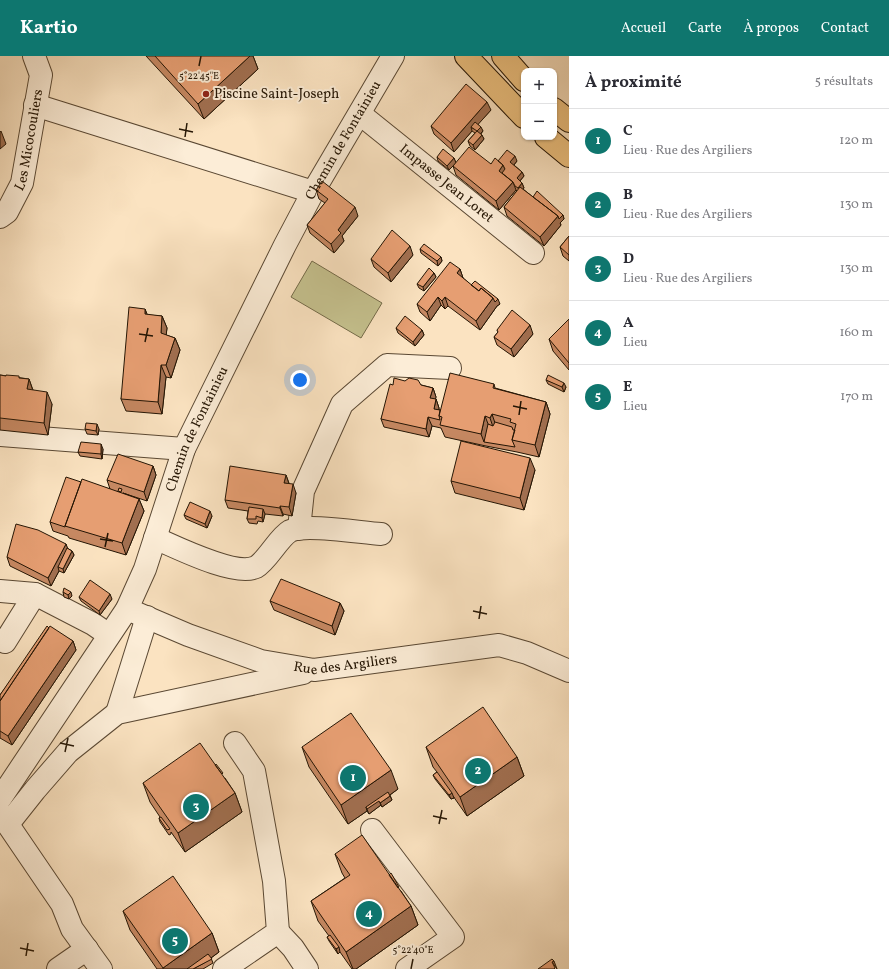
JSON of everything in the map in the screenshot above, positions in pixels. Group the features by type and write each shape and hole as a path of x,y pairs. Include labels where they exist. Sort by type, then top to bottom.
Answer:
{"main road":[{"path":"466,56 521,114"},
{"path":"503,56 521,77"},
{"path":"557,111 569,121"},
{"path":"550,140 569,156"}],"street":[{"name":"Les Micocouliers","path":"0,217 7,212 22,183 34,105 41,75 34,56"},
{"name":"Chemin de Fontainieu","path":"0,799 127,609 145,569 184,449 285,245 313,192 393,56"},
{"path":"34,105 313,192"},
{"name":"Impasse Jean Loret","path":"360,114 533,253"},
{"path":"299,529 303,491 342,404 387,365 450,368"},
{"path":"0,435 184,449"},
{"path":"155,538 208,560 233,568 245,568 257,566 289,532 299,529 317,528 381,534"},
{"path":"0,591 35,594 93,624 109,635"},
{"path":"5,642 35,594"},
{"name":"Rue des Argiliers","path":"127,609 188,635 261,661 314,670 499,645 528,653 569,671"},
{"path":"117,713 147,617"},
{"path":"101,969 72,928 62,904 4,819 35,790 68,752 117,713 314,670"},
{"path":"235,743 254,771 274,881 278,932 293,948 307,969"},
{"path":"372,830 453,937 407,969"},
{"path":"62,904 78,918 115,969"},
{"path":"224,969 278,932"},
{"path":"58,969 87,949"}],"shaded area":[{"path":"312,261 382,303 361,338 291,297"}],"building":[{"path":"155,56 250,56 198,104"},
{"path":"466,84 487,102 451,143 431,126"},
{"path":"475,122 481,127 477,131 471,127"},
{"path":"477,131 482,135 473,145 468,141"},
{"path":"469,147 491,164 495,158 503,165 499,171 513,182 496,201 453,166"},
{"path":"443,149 454,158 447,166 437,157"},
{"path":"507,150 515,156 510,162 522,172 517,178 522,183 518,188 502,173 505,169 498,161"},
{"path":"322,181 355,207 338,230 341,233 331,244 307,225 328,199 316,190"},
{"path":"520,187 558,216 540,237 504,207"},
{"path":"537,191 563,215 559,219 558,216 533,197"},
{"path":"392,230 410,246 388,273 371,259"},
{"path":"569,236 569,255 560,247"},
{"path":"424,244 441,257 437,261 420,249"},
{"path":"450,262 460,269 457,273 479,291 481,288 493,298 476,321 445,297 442,301 438,297 427,312 417,304"},
{"path":"429,268 434,273 423,287 417,284"},
{"path":"475,281 498,299 495,302 493,298 481,288 479,291 471,285"},
{"path":"129,307 145,309 145,314 162,316 161,333 175,338 166,365 161,365 158,402 121,399"},
{"path":"512,310 530,325 511,349 494,337 498,332 497,330"},
{"path":"405,316 422,330 413,342 396,328"},
{"path":"569,319 569,363 549,339"},
{"path":"450,373 494,384 493,388 546,402 535,445 512,440 516,424 510,422 511,419 492,414 490,418 485,416 481,434 440,425 442,417 439,416"},
{"path":"0,375 19,376 19,378 29,379 27,389 47,392 44,423 0,418"},
{"path":"548,375 564,383 562,387 546,380"},
{"path":"394,378 405,381 409,378 418,380 421,385 433,388 430,398 436,399 434,409 440,410 440,420 428,417 426,429 381,419 390,384 393,385"},
{"path":"495,422 512,427 513,430 515,430 512,440 515,447 484,442 488,424 493,426"},
{"path":"86,423 97,424 96,431 85,429"},
{"path":"461,441 530,458 520,498 451,481"},
{"path":"81,442 101,444 101,454 78,452"},
{"path":"118,454 153,466 144,492 107,480"},
{"path":"230,466 286,475 284,483 293,484 289,507 280,506 280,508 225,500"},
{"path":"66,477 81,482 65,527 50,522"},
{"path":"82,479 139,499 122,543 65,526"},
{"path":"190,502 210,511 205,524 184,515"},
{"path":"249,507 263,509 262,518 256,516 256,519 247,519"},
{"path":"16,524 38,530 66,544 48,578 7,557"},
{"path":"67,548 72,551 63,569 58,567"},
{"path":"281,579 340,603 332,626 270,601"},
{"path":"90,580 110,594 99,611 79,597"},
{"path":"64,588 71,592 68,595 63,592"},
{"path":"47,626 49,628 0,701 0,695"},
{"path":"50,626 73,641 8,736 0,731 0,701"},
{"path":"483,707 517,757 460,797 426,747"},
{"path":"351,713 391,770 341,805 302,747"},
{"path":"200,743 235,793 178,833 143,783"},
{"path":"216,764 223,773 222,774 215,765"},
{"path":"437,772 452,793 449,795 433,775"},
{"path":"388,792 390,796 367,809 366,807"},
{"path":"161,817 170,829 167,830 159,818"},
{"path":"362,835 411,906 346,952 311,901 350,875 335,854"},
{"path":"391,873 399,887 398,888 389,875"},
{"path":"173,876 212,933 163,968 123,911"},
{"path":"330,935 339,947 336,949 327,937"},
{"path":"208,954 212,959 193,969 187,969"},
{"path":"552,959 554,961 552,962 555,968 554,969 538,969"}],"place":[{"name":"Piscine Saint-Joseph","path":"206,94"},
{"name":"B","path":"478,771"},
{"name":"C","path":"353,778"},
{"name":"D","path":"196,807"},
{"name":"A","path":"369,914"},
{"name":"E","path":"175,941"}]}
